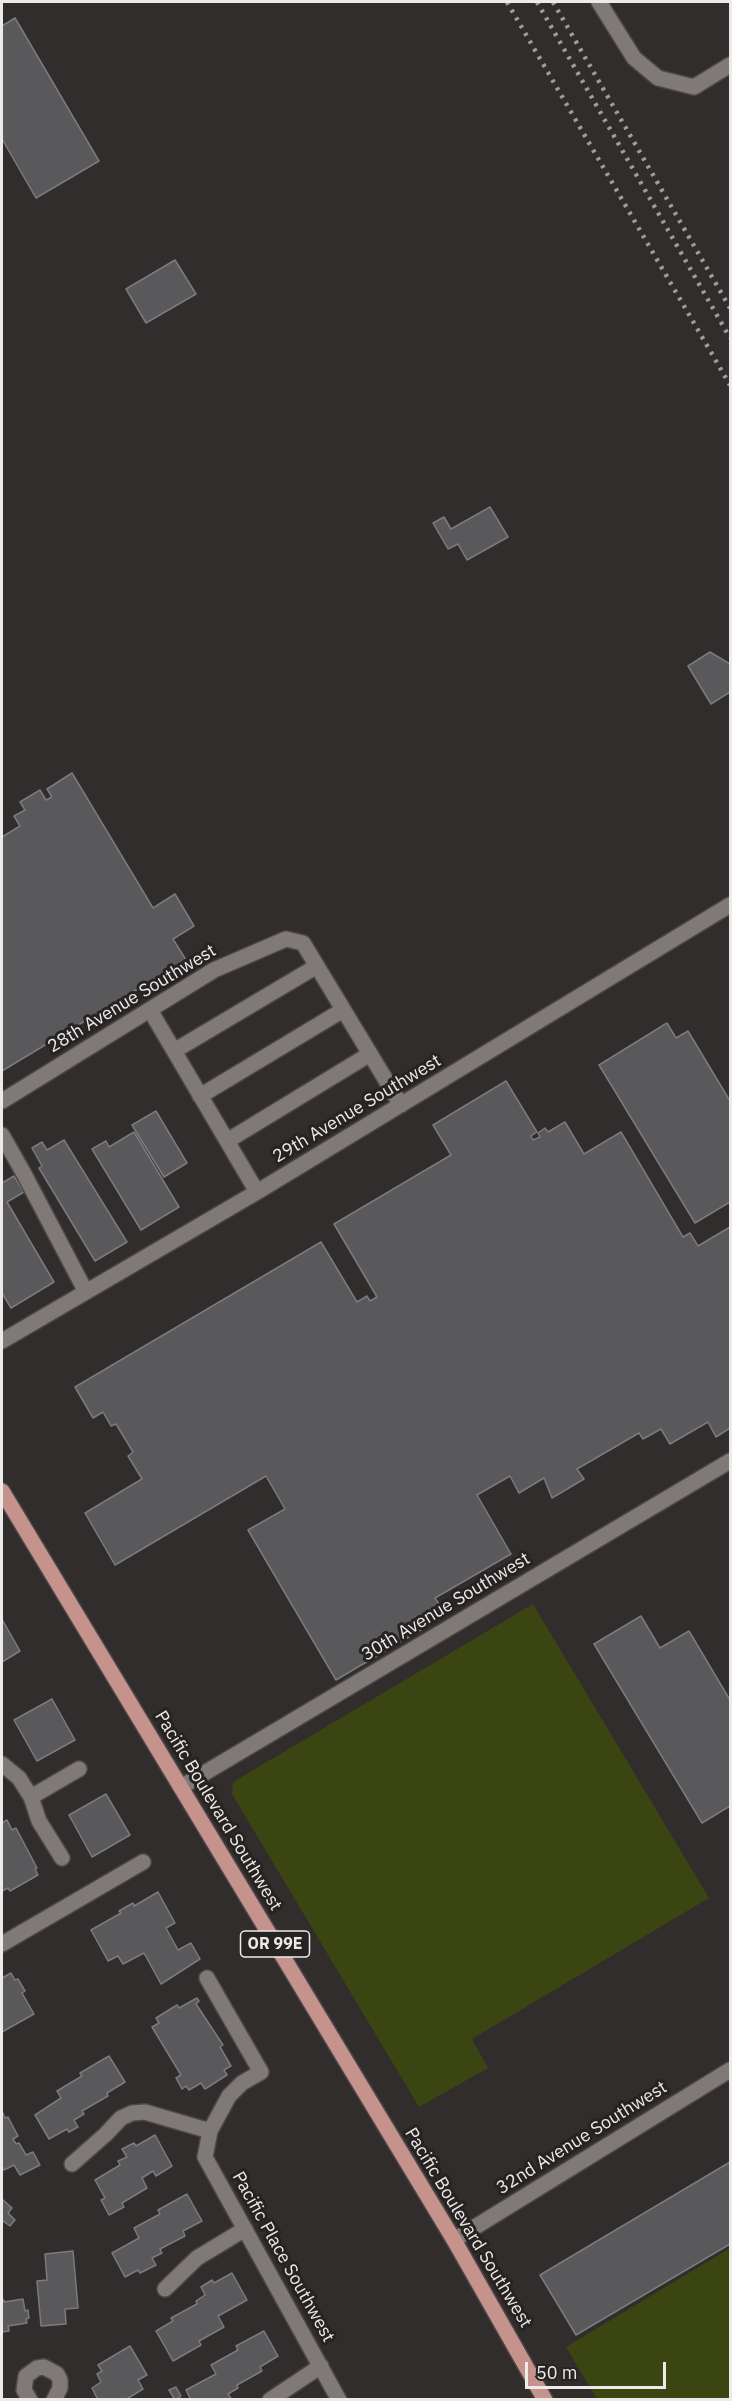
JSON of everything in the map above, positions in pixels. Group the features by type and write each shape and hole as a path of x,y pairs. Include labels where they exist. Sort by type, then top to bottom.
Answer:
{"main road":[{"name":"Pacific Boulevard Southwest","path":"2,1491 454,2240 545,2400"}],"street":[{"path":"599,2 634,58 658,78 694,87 730,65"},
{"name":"29th Avenue Southwest","path":"2,1341 257,1192 730,905"},
{"name":"28th Avenue Southwest","path":"2,1101 214,970 286,939 303,943 316,966"},
{"path":"174,1051 316,966 401,1105"},
{"path":"150,1010 257,1192"},
{"path":"200,1096 343,1010"},
{"path":"226,1141 370,1054"},
{"path":"2,1135 86,1292"},
{"path":"2,1324 18,1332"},
{"name":"30th Avenue Southwest","path":"181,1787 730,1461"},
{"path":"2,1764 19,1778 31,1797 39,1821 62,1858"},
{"path":"31,1797 79,1769"},
{"path":"2,1944 143,1862"},
{"path":"72,2164 121,2118 132,2113 145,2112 210,2131 229,2096 242,2083 261,2072 207,1978"},
{"name":"32nd Avenue Southwest","path":"454,2240 730,2070"},
{"name":"Pacific Place Southwest","path":"210,2131 205,2157 339,2400"},
{"path":"165,2289 197,2258 245,2229"},
{"path":"270,2400 321,2366"},
{"path":"30,2400 24,2390 26,2376 37,2368 45,2367 57,2374 60,2380 60,2388 54,2400"}],"green space":[{"path":"533,1604 709,1898 472,2039 488,2068 419,2107 232,1794 233,1782"},
{"path":"730,2248 730,2399 597,2399 566,2347"}],"building":[{"path":"15,18 99,161 36,198 2,139 2,26"},
{"path":"175,260 196,294 146,323 126,289"},
{"path":"490,507 508,537 467,560 458,544 448,549 433,523 444,517 451,529"},
{"path":"710,652 730,664 730,692 711,704 688,666"},
{"path":"72,773 153,908 175,894 194,926 173,939 186,960 2,1071 2,837 20,826 14,816 25,810 20,802 40,790 46,800 52,797 47,789"},
{"path":"667,1023 676,1038 688,1031 730,1101 730,1202 695,1223 599,1065"},
{"path":"506,1081 537,1132 531,1136 533,1140 540,1137 538,1133 545,1128 548,1132 565,1122 584,1154 621,1132 683,1237 690,1233 698,1246 730,1227 730,1428 716,1437 708,1422 670,1444 661,1429 643,1439 639,1433 577,1469 584,1479 552,1498 544,1478 519,1493 510,1476 477,1495 511,1554 435,1598 446,1615 336,1680 248,1530 285,1509 266,1476 115,1565 85,1513 142,1479 128,1456 133,1452 116,1424 111,1426 103,1412 93,1418 75,1387 321,1242 357,1302 367,1296 370,1301 377,1297 334,1224 451,1155 433,1125"},
{"path":"156,1111 187,1163 164,1177 132,1125"},
{"path":"134,1132 179,1207 141,1230 92,1149 106,1141 109,1147"},
{"path":"64,1140 127,1242 95,1261 39,1168 42,1166 32,1148 42,1142 47,1150"},
{"path":"14,1176 24,1192 7,1202 54,1282 11,1308 2,1293 2,1183"},
{"path":"641,1616 660,1648 689,1631 730,1700 730,1806 702,1823 594,1644"},
{"path":"2,1622 20,1651 2,1662"},
{"path":"52,1699 75,1740 37,1761 14,1720"},
{"path":"106,1794 130,1835 92,1857 69,1815"},
{"path":"7,1820 12,1830 16,1828 37,1868 35,1869 38,1875 10,1891 8,1888 2,1891 2,1823"},
{"path":"158,1892 175,1923 166,1928 178,1950 191,1943 200,1959 161,1984 144,1953 123,1964 118,1956 108,1961 91,1930 121,1913 119,1911 133,1903 134,1906"},
{"path":"11,1973 15,1980 18,1979 25,1991 22,1993 34,2014 2,2032 2,1978"},
{"path":"197,1998 199,2001 196,2004 223,2045 220,2047 231,2066 224,2070 227,2075 205,2089 201,2083 189,2090 186,2086 182,2089 176,2078 181,2075 152,2027 159,2023 156,2018 177,2005 179,2008"},
{"path":"109,2056 125,2082 107,2093 108,2096 82,2111 84,2114 74,2120 78,2127 69,2132 67,2129 49,2139 35,2115 61,2098 57,2091 82,2076 80,2073"},
{"path":"2,2111 5,2118 8,2117 18,2136 13,2139 16,2144 19,2143 26,2155 33,2152 40,2165 20,2175 14,2165 4,2170 2,2166"},
{"path":"155,2135 172,2166 156,2176 153,2171 142,2178 147,2188 122,2203 124,2207 109,2215 101,2200 105,2198 95,2180 120,2165 118,2161 127,2157 122,2149 134,2143 136,2146"},
{"path":"730,2162 730,2244 576,2335 540,2275"},
{"path":"187,2194 202,2221 183,2231 185,2236 160,2249 162,2253 152,2258 156,2265 140,2273 138,2270 125,2277 112,2253 139,2238 134,2228 160,2214 158,2210"},
{"path":"2,2199 12,2208 8,2213 15,2220 10,2226 3,2221 2,2223"},
{"path":"73,2251 78,2308 65,2309 66,2324 41,2326 37,2281 47,2280 45,2254"},
{"path":"232,2273 247,2300 218,2316 224,2327 199,2341 201,2345 173,2361 156,2331 173,2321 171,2318 197,2304 196,2301 205,2295 201,2287 212,2280 214,2283"},
{"path":"23,2299 25,2311 28,2310 27,2323 8,2326 9,2331 2,2332 2,2300 4,2302"},
{"path":"264,2331 278,2356 260,2367 262,2371 237,2385 238,2388 228,2394 232,2400 191,2400 186,2390 216,2374 211,2365 238,2350 236,2346"},
{"path":"130,2346 147,2375 138,2380 143,2389 125,2400 98,2400 92,2388 101,2382 97,2374 102,2371 98,2365"},
{"path":"176,2387 181,2396 175,2400 169,2390"}],"railway":[{"path":"507,2 730,385"},
{"path":"537,2 730,338"},
{"path":"553,2 730,308"}]}
